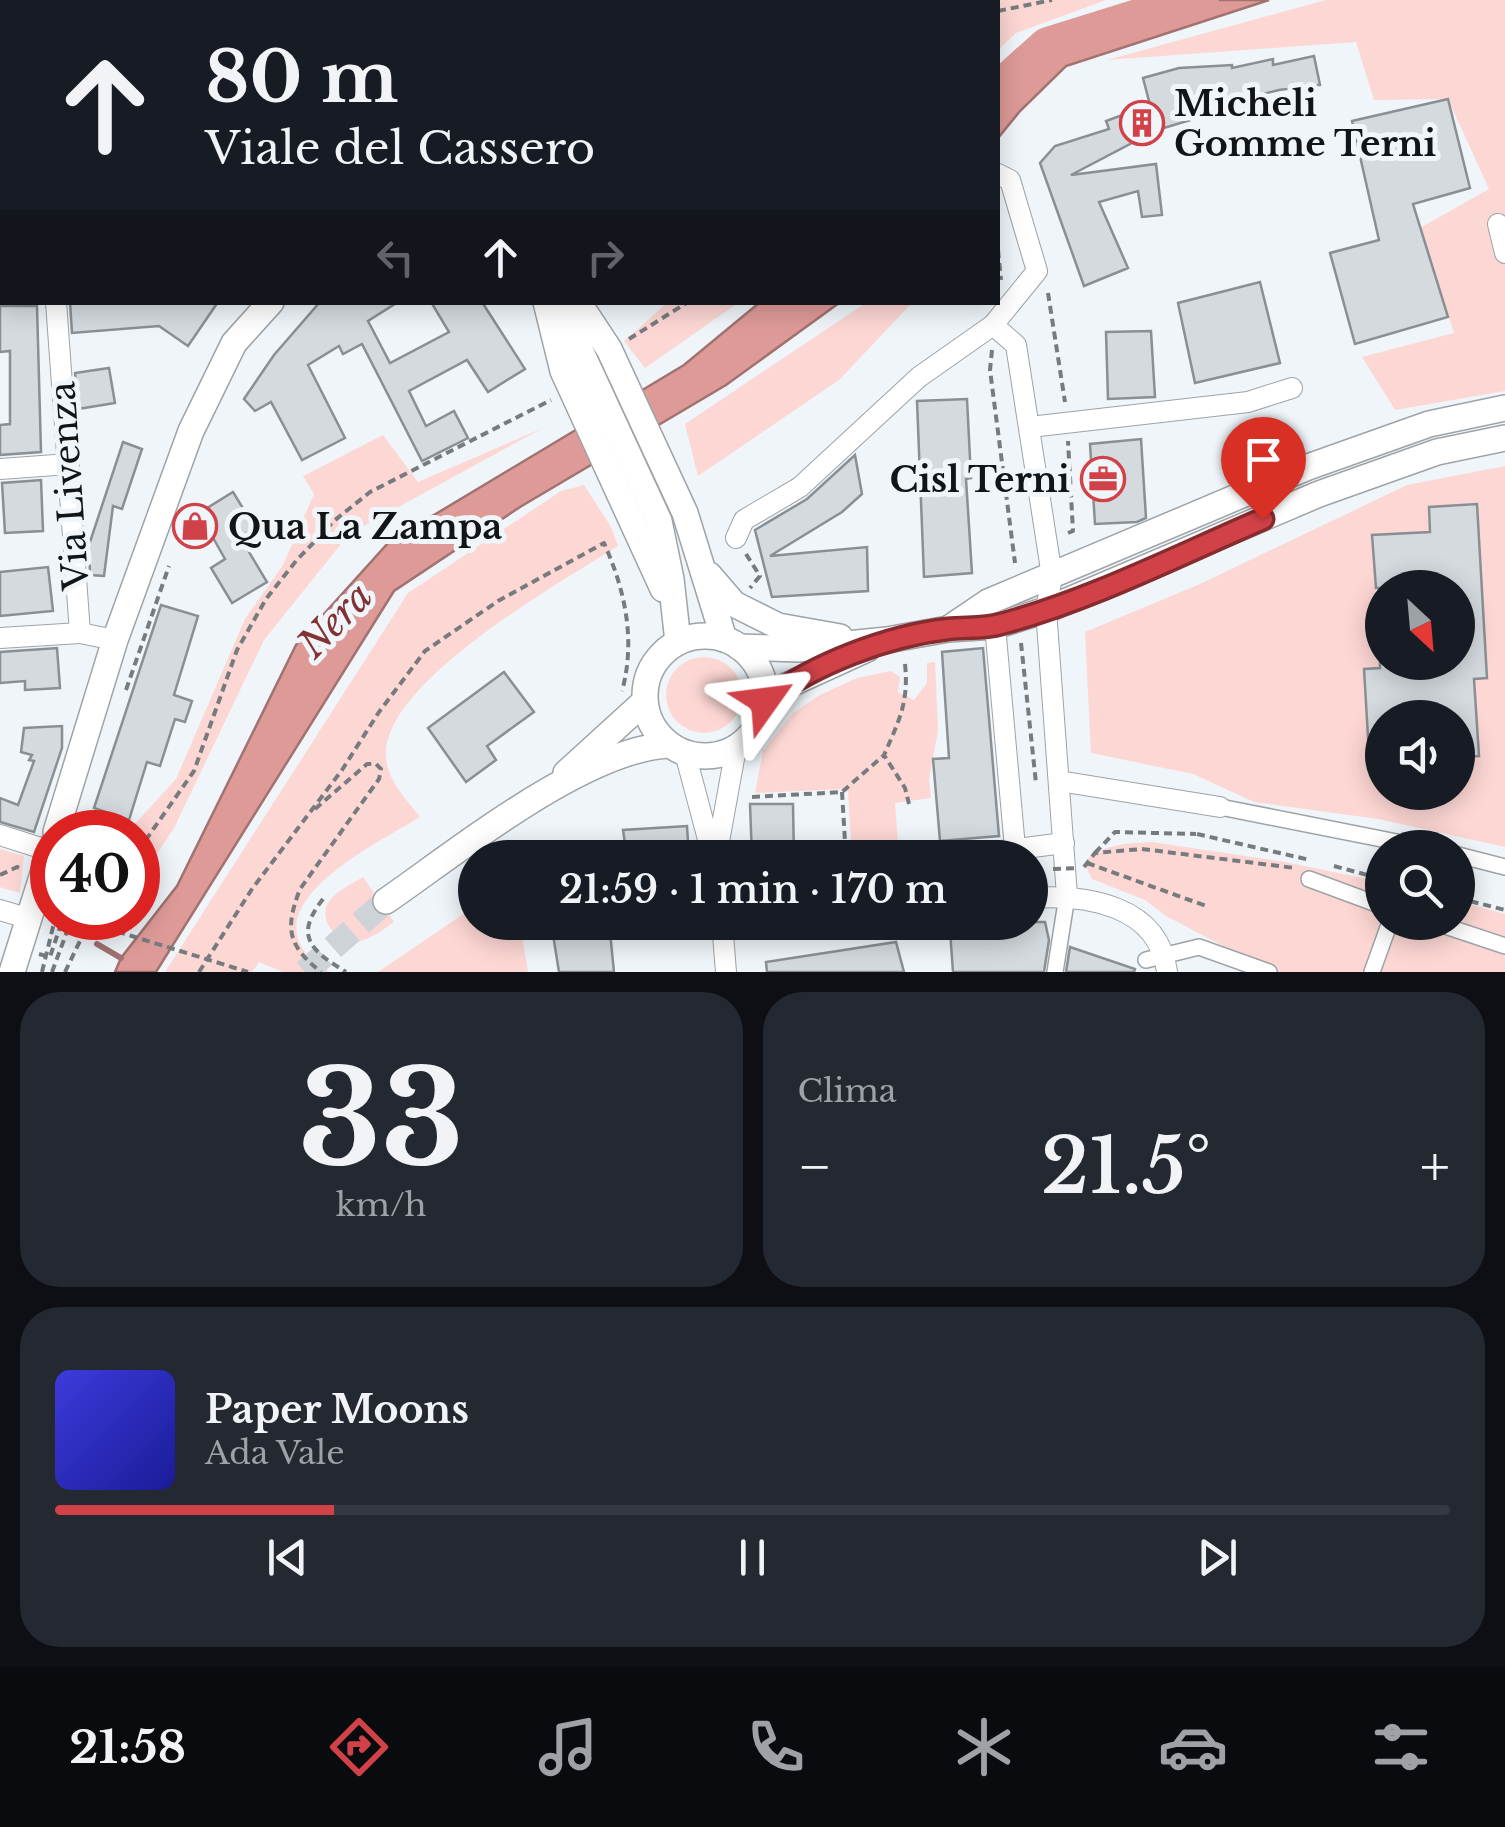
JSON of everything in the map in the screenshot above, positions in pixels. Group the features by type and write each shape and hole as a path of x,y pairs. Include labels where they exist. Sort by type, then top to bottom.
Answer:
{"street":[{"path":"736,538 744,520 800,486 919,377 994,325 1038,271 1010,180 1000,175"},
{"path":"1498,224 1505,253"},
{"name":"Via Livenza","path":"56,305 80,634 115,640"},
{"path":"63,810 115,640 191,431 234,343 268,305"},
{"path":"547,305 561,383 647,526 671,580 678,642"},
{"path":"561,305 607,350 647,526 712,601"},
{"path":"548,790 624,755 677,749 702,757 736,748 751,736 765,701 760,670 732,643 712,601 685,513 607,350 580,305"},
{"path":"994,325 1016,345 1052,576 1046,610 1060,781 1061,856 1049,897 1068,927 1055,972"},
{"path":"1030,427 1248,402 1292,388"},
{"path":"708,840 677,749 648,719 644,702 647,678 659,657 678,642 708,636 732,643 798,649 948,629 992,614 1052,576 1308,467 1429,424 1505,408"},
{"path":"992,614 1046,610 1319,494 1437,452 1505,438"},
{"path":"0,469 68,464"},
{"path":"703,568 734,604 778,626 859,641"},
{"path":"992,614 1013,840"},
{"path":"0,638 80,634"},
{"path":"765,701 784,687 887,640"},
{"path":"386,901 548,790 644,702"},
{"path":"718,840 736,748"},
{"path":"1060,781 1365,836"},
{"path":"0,835 30,840"},
{"path":"1048,854 1061,856"},
{"path":"1475,860 1505,868"},
{"path":"1306,874 1365,899"},
{"path":"1049,897 1107,904 1126,912 1144,923 1159,957 1199,947 1269,972"},
{"path":"0,910 30,916"},
{"path":"1475,936 1505,946"},
{"path":"12,972 30,940"},
{"path":"723,940 726,972"},
{"path":"1372,972 1384,940"}],"path":[{"path":"1000,10 1052,0"},
{"path":"607,350 683,305"},
{"path":"994,325 990,370 1016,549 1014,578"},
{"path":"160,820 194,771 236,650 266,598 296,561 335,520 370,492 561,383"},
{"path":"736,538 760,576 747,591"},
{"path":"199,972 252,890 425,651 498,601 604,543 629,622 628,670 611,730"},
{"path":"125,695 171,560"},
{"path":"1020,638 1037,794"},
{"path":"752,797 842,792 884,755 904,709 905,664"},
{"path":"884,755 905,788 910,804"},
{"path":"308,816 367,764 376,764 381,769 379,779 300,889 292,909 290,930 296,949 321,972"},
{"path":"842,792 845,840"},
{"path":"1061,856 1086,868 1115,832 1199,834 1309,860"},
{"path":"1095,853 1142,849 1306,874"},
{"path":"1061,856 1209,907"},
{"path":"1049,897 1061,856"},
{"path":"1327,865 1365,875"},
{"path":"323,899 309,917 306,932 313,949 346,972"},
{"path":"1475,902 1505,910"},
{"path":"42,972 43,940"},
{"path":"50,958 58,940"},
{"path":"52,972 61,940"},
{"path":"65,972 80,940"},
{"path":"145,940 248,972"}],"shaded area":[{"path":"1000,0 1106,0 1016,33 1000,48"},
{"path":"1326,0 1505,0 1505,391 1395,410 1362,357 1454,333 1420,228 1489,189 1448,99 1374,100 1356,42 1107,60"},
{"path":"664,305 735,305 645,368 624,341"},
{"path":"863,305 910,305 839,380 698,476 685,424"},
{"path":"543,428 349,534 264,640 174,828 160,849 160,810 148,810 176,779 245,619 283,565 314,494 303,476 383,435 418,482"},
{"path":"1505,466 1505,847 1475,840 1475,830 1428,830 1254,802 1193,774 1091,753 1085,632 1200,584 1407,485"},
{"path":"584,485 611,527 618,546 478,638 412,698 392,728 386,757 394,782 420,817 334,872 300,911 296,931 305,952 330,972 283,972 259,962 252,972 165,972 408,593 561,491"},
{"path":"704,657 731,668 742,695 731,722 704,733 677,722 666,695 677,668"},
{"path":"935,662 938,730 929,779 931,798 895,803 898,840 851,840 848,792 842,789 755,793 763,751 793,713 857,678 891,671 900,677 898,692 914,700 927,683 927,663"},
{"path":"1152,842 1365,878 1365,940 1475,940 1475,906 1505,914 1505,972 1243,972 1227,966 1231,950 1166,916 1145,900 1092,879 1087,859 1102,850"},
{"path":"0,849 24,856 20,893 0,887"},
{"path":"363,877 394,922 368,938 351,941 331,930 326,908 337,893"},
{"path":"458,918 458,940 523,940 528,972 378,972"}],"water":[{"path":"1147,0 1269,0 1066,66 1000,136 1000,75"},
{"path":"757,305 836,305 726,385 520,507 394,591 156,972 115,972 135,940 160,940 160,908 177,886 296,645 389,542 684,365"}],"building":[{"path":"1314,56 1320,85 1279,90 1189,112 1191,120 1157,130 1071,175 1156,164 1162,215 1142,217 1138,191 1099,202 1128,268 1084,286 1040,163 1055,146 1109,129 1106,121 1150,105 1143,78 1179,68 1232,68 1273,59 1273,65"},
{"path":"1448,99 1470,188 1413,204 1448,317 1355,344 1330,253 1379,240 1352,121"},
{"path":"1260,282 1280,363 1195,383 1178,303"},
{"path":"70,305 216,305 188,346 159,326 72,333"},
{"path":"317,305 393,305 368,321 390,363 449,332 433,305 484,305 525,369 488,392 467,360 409,391 426,426 454,411 468,438 422,461 362,344 343,354 339,346 308,365 345,438 302,460 271,402 255,411 244,399 274,355"},
{"path":"0,306 37,306 41,452 0,455 0,425 10,424 10,351 0,352"},
{"path":"1151,331 1155,397 1108,399 1106,332"},
{"path":"109,368 115,403 78,409 75,373"},
{"path":"967,399 971,478 966,479 972,573 924,577 917,401"},
{"path":"1141,439 1146,518 1095,524 1090,444"},
{"path":"123,442 142,449 122,509 113,506 104,576 90,575 89,545"},
{"path":"855,455 862,494 842,512 770,556 867,547 868,591 772,597 755,530 807,499"},
{"path":"41,480 43,531 5,533 2,483"},
{"path":"233,492 255,528 240,537 267,582 232,603 211,568 225,559 199,513"},
{"path":"1477,504 1487,678 1475,679 1475,570 1375,570 1372,535 1430,532 1429,507"},
{"path":"48,567 53,611 0,616 0,572"},
{"path":"161,605 198,616 174,695 192,701 185,722 175,719 160,766 147,762 132,810 94,808"},
{"path":"57,648 60,688 25,690 25,681 0,683 0,652"},
{"path":"983,648 999,836 940,840 933,759 949,758 942,652"},
{"path":"1364,669 1365,680 1474,680 1479,756 1475,756 1475,700 1366,700"},
{"path":"504,672 534,712 487,746 496,760 466,782 428,728"},
{"path":"62,726 62,748 41,810 30,810 30,831 0,822 0,798 18,805 34,761 29,760 32,755 21,752 24,728"},
{"path":"750,804 793,804 794,840 751,840"},
{"path":"687,826 688,840 624,840 623,830"},
{"path":"1048,936 1049,940 1044,972 953,972 951,940 1048,940"},
{"path":"554,940 611,940 614,972 559,972"},
{"path":"896,942 904,972 767,972 766,962"},
{"path":"1070,947 1135,969 1134,972 1066,972"}],"waterway":[{"name":"Nera","path":"1000,90 1048,47 1199,0"},
{"path":"97,944 121,958"}],"tunnel":[{"path":"305,972 386,901"}],"place":[{"name":"Micheli Gomme Terni","path":"1142,123"},
{"name":"Cisl Terni","path":"1103,479"},
{"name":"Qua La Zampa","path":"195,526"}],"route":[{"path":"765,701 784,687 887,640 948,629 995,626 1046,610 1263,519"}]}
